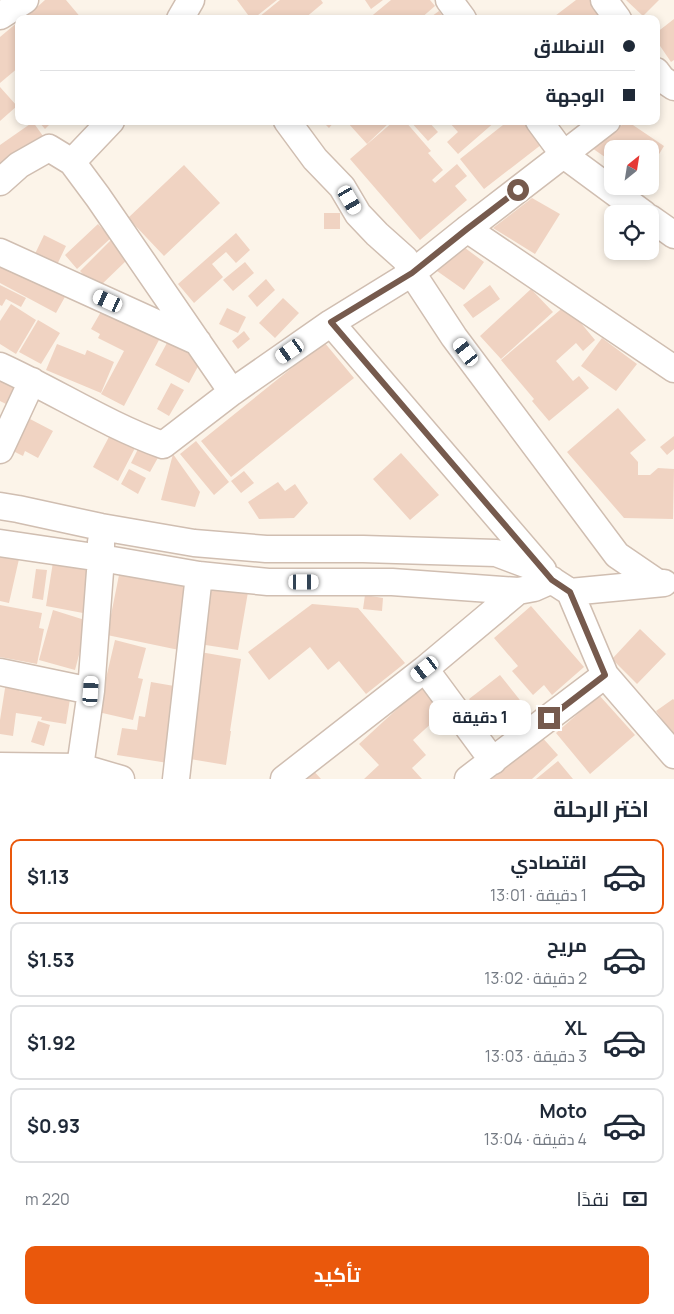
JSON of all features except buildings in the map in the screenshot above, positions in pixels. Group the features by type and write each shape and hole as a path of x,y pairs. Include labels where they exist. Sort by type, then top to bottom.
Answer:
{"street":[{"path":"0,16 25,0"},
{"path":"183,15 192,0 201,15"},
{"path":"449,0 460,15"},
{"path":"604,0 615,15"},
{"path":"72,162 107,125"},
{"path":"290,125 315,159 342,186 358,214 405,259 412,273 454,337 617,555 666,582"},
{"path":"542,125 564,155 632,205"},
{"path":"0,366 136,435 163,445 232,392 331,322 412,273 602,125"},
{"path":"0,182 20,165 49,148 72,162 232,392"},
{"path":"659,225 674,236"},
{"path":"467,229 674,369"},
{"path":"0,252 199,342"},
{"path":"331,322 561,586 605,675 674,755"},
{"path":"0,450 32,381"},
{"path":"0,506 18,508 101,527 194,543 266,549 363,549 496,553 528,565 561,586"},
{"path":"80,767 91,691 101,558 101,527"},
{"path":"0,543 199,575 268,582 392,582 518,591 561,586 666,582"},
{"path":"176,779 199,575"},
{"path":"284,779 425,669 518,591"},
{"path":"425,669 492,761"},
{"path":"0,672 91,691"},
{"path":"468,779 605,675"},
{"path":"6,779 0,767 80,767 122,779"}],"route":[{"path":"518,190 412,273 331,322 552,580 570,592 605,675 549,718"}]}
